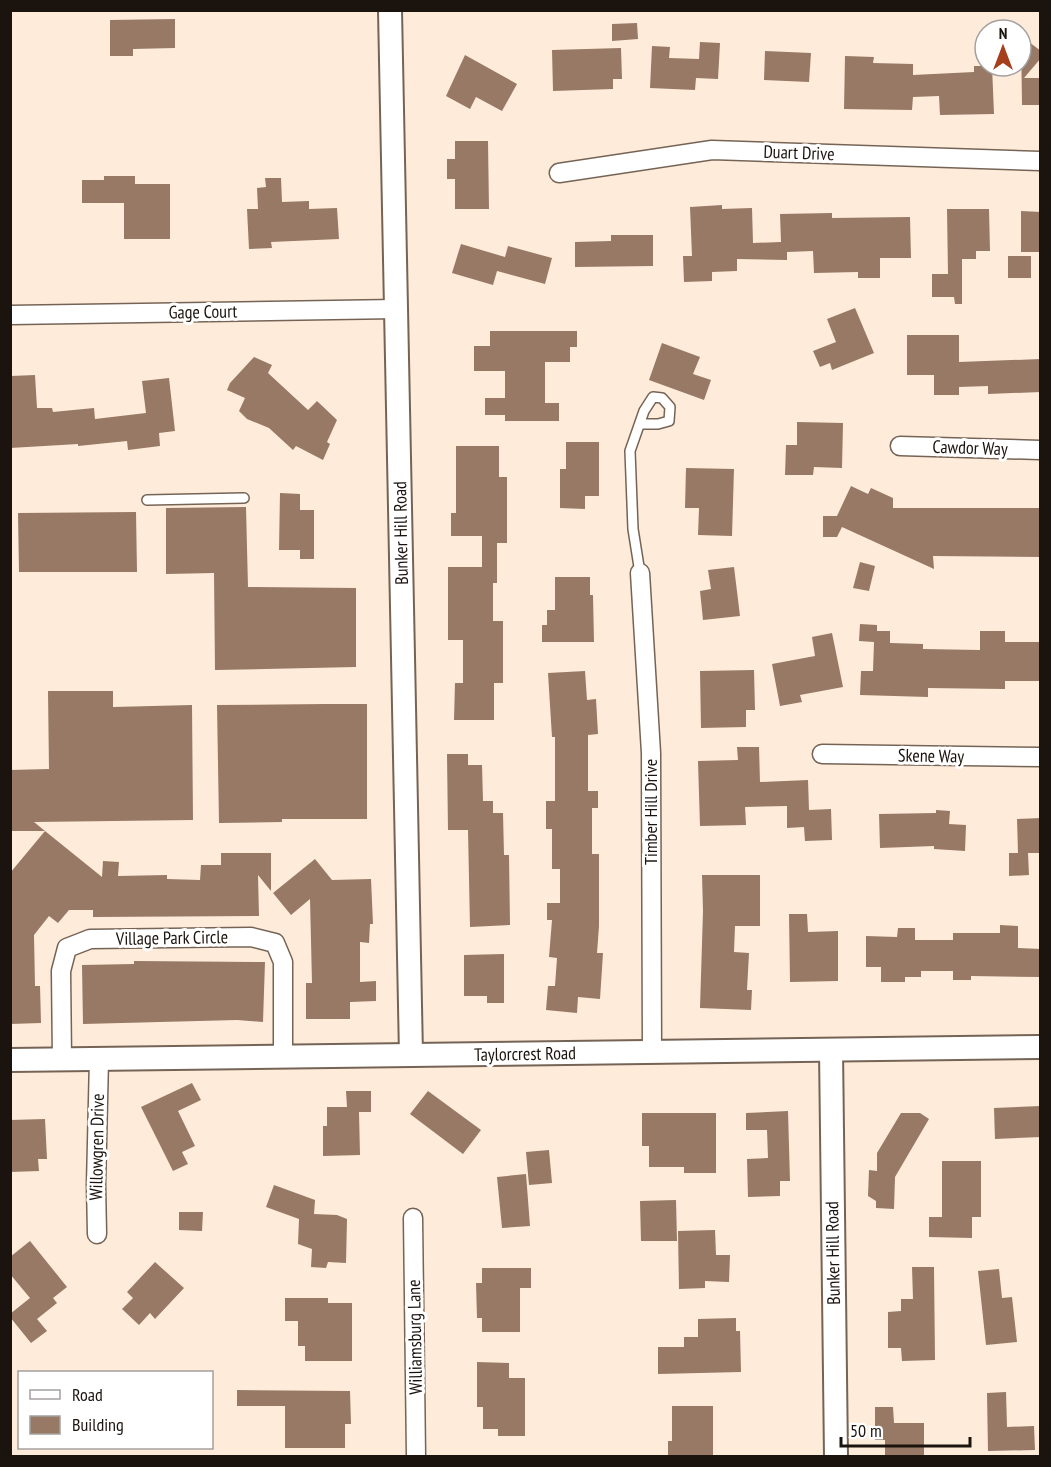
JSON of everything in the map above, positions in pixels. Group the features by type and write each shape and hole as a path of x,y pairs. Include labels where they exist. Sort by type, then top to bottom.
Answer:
{"street":[{"name":"Bunker Hill Road","path":"390,10 411,1055"},
{"name":"Duart Drive","path":"559,173 712,150 1041,161"},
{"name":"Gage Court","path":"10,315 396,309"},
{"name":"Cawdor Way","path":"900,446 1041,450"},
{"name":"Timber Hill Drive","path":"640,573 651,753 652,1052"},
{"name":"Skene Way","path":"822,754 1041,757"},
{"name":"Village Park Circle","path":"62,1060 61,971 67,948 90,939 251,937 275,943 283,962 283,1056"},
{"name":"Taylorcrest Road","path":"10,1060 1041,1047"},
{"name":"Bunker Hill Road","path":"831,1050 836,1456"},
{"name":"Willowgren Drive","path":"97,1234 99,1059"},
{"name":"Williamsburg Lane","path":"414,1218 416,1456"}],"lane":[{"path":"640,424 630,451 633,529 640,573"},
{"path":"147,500 244,498"}],"building":[{"path":"175,19 175,48 133,49 133,56 110,56 110,20"},
{"path":"637,23 638,39 612,41 612,24"},
{"path":"700,42 720,43 718,79 696,78 695,90 650,88 652,46 670,47 669,58 699,59"},
{"path":"1033,45 1041,51 1041,58 1033,67"},
{"path":"621,48 622,79 613,79 613,89 553,91 552,50"},
{"path":"765,51 811,53 809,82 764,80"},
{"path":"465,55 517,84 502,111 476,97 470,109 446,96"},
{"path":"845,56 874,57 873,63 913,64 913,75 973,72 973,78 992,78 994,114 940,115 939,96 913,97 912,110 844,109"},
{"path":"1022,78 1041,78 1041,105 1022,105"},
{"path":"455,141 488,141 489,209 455,209 455,179 447,179 447,159 455,159"},
{"path":"104,176 135,176 135,184 170,184 170,239 124,239 124,203 82,203 82,180 104,180"},
{"path":"265,178 281,178 282,202 309,201 309,209 337,208 339,239 271,242 272,248 249,249 247,209 258,209 257,188 266,187"},
{"path":"722,205 722,209 752,208 753,243 781,242 780,214 832,213 832,218 910,217 911,258 880,258 880,278 858,278 858,272 814,273 813,251 787,252 787,260 737,259 737,271 712,272 712,281 684,282 683,256 692,256 690,207"},
{"path":"947,209 989,209 990,251 976,251 976,259 962,259 962,304 955,304 954,297 932,297 932,274 948,274"},
{"path":"1021,211 1041,212 1041,252 1021,252"},
{"path":"611,235 653,235 653,266 575,267 575,242 611,241"},
{"path":"461,244 505,257 508,246 552,258 545,284 497,271 493,285 452,273"},
{"path":"1008,256 1031,256 1031,278 1008,278"},
{"path":"855,308 874,353 832,370 830,363 820,367 813,351 836,342 827,319"},
{"path":"490,331 577,331 577,347 570,347 570,362 545,362 545,403 559,403 559,421 505,421 505,415 485,415 485,398 505,398 505,371 474,371 474,346 490,346"},
{"path":"907,335 959,335 959,362 1041,359 1041,392 988,394 988,386 959,387 959,395 934,395 934,375 907,375"},
{"path":"662,343 700,357 693,374 711,380 704,400 649,380"},
{"path":"254,357 272,365 268,373 308,410 317,401 337,420 327,442 330,444 323,460 296,446 293,450 269,428 247,419 239,411 245,398 227,390 230,383"},
{"path":"35,375 37,408 52,408 53,412 94,408 95,419 146,413 142,381 169,378 175,431 159,433 160,446 128,450 127,441 78,446 78,444 10,448 11,376"},
{"path":"797,422 843,423 842,468 814,467 813,475 785,475 786,445 797,445"},
{"path":"566,442 599,442 599,496 585,496 585,509 560,508 560,469 566,469"},
{"path":"456,446 499,446 499,477 507,477 507,543 497,543 497,583 493,583 493,621 503,621 503,683 494,683 494,720 454,720 455,683 463,683 463,640 448,640 448,567 482,567 482,536 451,536 451,513 456,513"},
{"path":"686,468 734,469 732,536 698,535 699,508 685,508"},
{"path":"851,486 868,494 871,488 893,498 893,508 1041,508 1041,557 933,556 934,569 842,527 837,537 823,537 823,516 837,516"},
{"path":"280,493 300,494 300,510 314,510 314,559 300,559 300,550 279,550"},
{"path":"246,507 248,587 356,588 356,667 215,670 214,573 166,574 166,508"},
{"path":"136,512 137,572 19,572 18,513"},
{"path":"860,562 875,566 869,591 853,588"},
{"path":"734,567 740,616 703,620 700,591 711,589 708,570"},
{"path":"555,577 590,577 590,595 593,595 594,642 542,642 542,625 547,625 547,610 555,610"},
{"path":"860,624 877,625 877,631 890,631 890,643 923,644 923,649 980,650 980,631 1005,631 1005,642 1041,642 1041,681 1005,681 1005,689 928,688 928,697 860,695 861,671 873,671 874,642 859,641"},
{"path":"832,633 843,687 800,695 802,702 780,706 772,664 815,656 812,637"},
{"path":"754,670 755,710 746,710 746,727 701,728 700,671"},
{"path":"585,671 587,700 596,699 598,734 588,735 588,791 598,791 598,808 592,808 592,854 599,854 597,953 603,953 600,999 578,997 577,1013 546,1010 548,986 555,986 557,958 549,957 552,920 547,920 547,903 560,903 560,869 552,869 552,829 546,829 546,801 555,801 555,737 552,737 548,673"},
{"path":"48,691 113,691 113,707 192,705 193,820 34,822 45,831 10,831 10,770 49,769"},
{"path":"367,704 367,819 282,819 282,822 219,823 217,705"},
{"path":"737,747 759,747 760,782 808,780 809,810 831,809 832,840 805,841 804,827 787,828 787,806 745,807 746,825 700,826 698,761 738,760"},
{"path":"447,754 468,754 468,765 482,765 483,801 493,801 493,813 503,813 504,855 509,855 510,925 470,927 468,830 448,830"},
{"path":"936,810 950,811 949,824 966,825 965,851 934,849 934,846 880,848 879,814 936,813"},
{"path":"1041,818 1041,853 1028,853 1029,875 1009,876 1009,853 1018,853 1017,819"},
{"path":"45,831 102,877 103,861 119,862 118,876 167,875 167,879 200,880 201,865 221,865 221,853 271,853 271,891 258,875 259,916 93,917 93,910 69,910 58,923 49,916 34,935 35,986 40,986 41,1023 10,1024 10,873"},
{"path":"315,859 332,880 371,879 373,924 370,924 369,943 360,942 360,982 376,981 376,1001 350,1002 350,1019 306,1019 306,983 312,983 310,899 291,915 273,893"},
{"path":"702,875 760,875 760,926 735,926 734,952 749,953 747,990 752,990 751,1010 700,1008"},
{"path":"789,914 807,914 808,932 838,931 838,981 790,982"},
{"path":"1000,925 1018,926 1018,948 1041,949 1041,977 971,976 971,980 953,980 953,971 921,971 921,977 905,977 905,982 881,982 881,967 866,967 866,936 897,937 898,928 915,928 915,940 953,940 953,933 1000,933"},
{"path":"504,954 504,1003 487,1003 487,996 464,996 464,955"},
{"path":"134,961 265,962 263,1022 237,1020 83,1024 82,965 134,964"},
{"path":"192,1083 201,1100 178,1111 195,1146 182,1152 188,1164 173,1171 141,1107"},
{"path":"346,1091 371,1091 371,1112 359,1112 360,1155 323,1156 323,1126 327,1126 327,1107 347,1107"},
{"path":"428,1091 481,1130 463,1154 410,1114"},
{"path":"1041,1106 1041,1137 995,1139 994,1108"},
{"path":"788,1111 790,1181 780,1181 780,1196 748,1197 747,1159 768,1158 767,1130 746,1130 746,1113"},
{"path":"642,1113 716,1113 716,1173 684,1173 684,1167 649,1167 649,1146 642,1146"},
{"path":"901,1113 920,1113 929,1119 895,1177 894,1209 876,1208 876,1201 868,1196 869,1170 877,1171 877,1153"},
{"path":"45,1119 47,1159 38,1159 39,1171 10,1172 10,1120"},
{"path":"549,1150 552,1183 529,1185 526,1152"},
{"path":"942,1161 981,1161 981,1217 972,1217 972,1238 929,1237 929,1217 942,1217"},
{"path":"526,1174 530,1226 502,1228 497,1177"},
{"path":"274,1185 315,1200 314,1214 337,1215 347,1219 346,1263 328,1262 326,1268 311,1267 312,1249 298,1244 299,1219 266,1207"},
{"path":"676,1200 677,1241 641,1241 640,1201"},
{"path":"179,1212 203,1212 202,1231 179,1230"},
{"path":"715,1230 716,1255 730,1255 729,1282 705,1281 705,1288 679,1289 678,1231"},
{"path":"30,1241 67,1287 53,1298 57,1303 37,1319 47,1331 31,1343 10,1317 10,1314 30,1298 10,1274 10,1257"},
{"path":"155,1262 184,1288 155,1319 150,1313 139,1325 122,1309 133,1298 127,1292"},
{"path":"912,1267 934,1267 935,1360 902,1361 901,1348 888,1348 888,1312 901,1311 901,1299 913,1299"},
{"path":"482,1268 531,1268 531,1288 520,1288 520,1332 482,1332 482,1318 477,1318 476,1283 482,1283"},
{"path":"999,1269 1002,1298 1012,1297 1017,1342 986,1345 978,1271"},
{"path":"285,1298 328,1298 328,1303 352,1303 352,1361 305,1361 305,1346 298,1346 298,1321 285,1321"},
{"path":"736,1318 736,1331 740,1331 741,1372 658,1374 658,1347 684,1347 684,1337 698,1337 698,1319"},
{"path":"477,1362 509,1363 509,1378 525,1378 525,1436 498,1436 498,1429 483,1429 483,1407 477,1407"},
{"path":"237,1390 350,1391 351,1424 345,1424 345,1448 285,1448 285,1406 237,1406"},
{"path":"1006,1392 1007,1427 1034,1426 1035,1450 988,1451 987,1393"},
{"path":"672,1406 713,1406 713,1456 668,1456 668,1441 672,1441"},
{"path":"875,1407 893,1407 894,1423 924,1423 924,1456 885,1456 885,1440 875,1440"}]}
